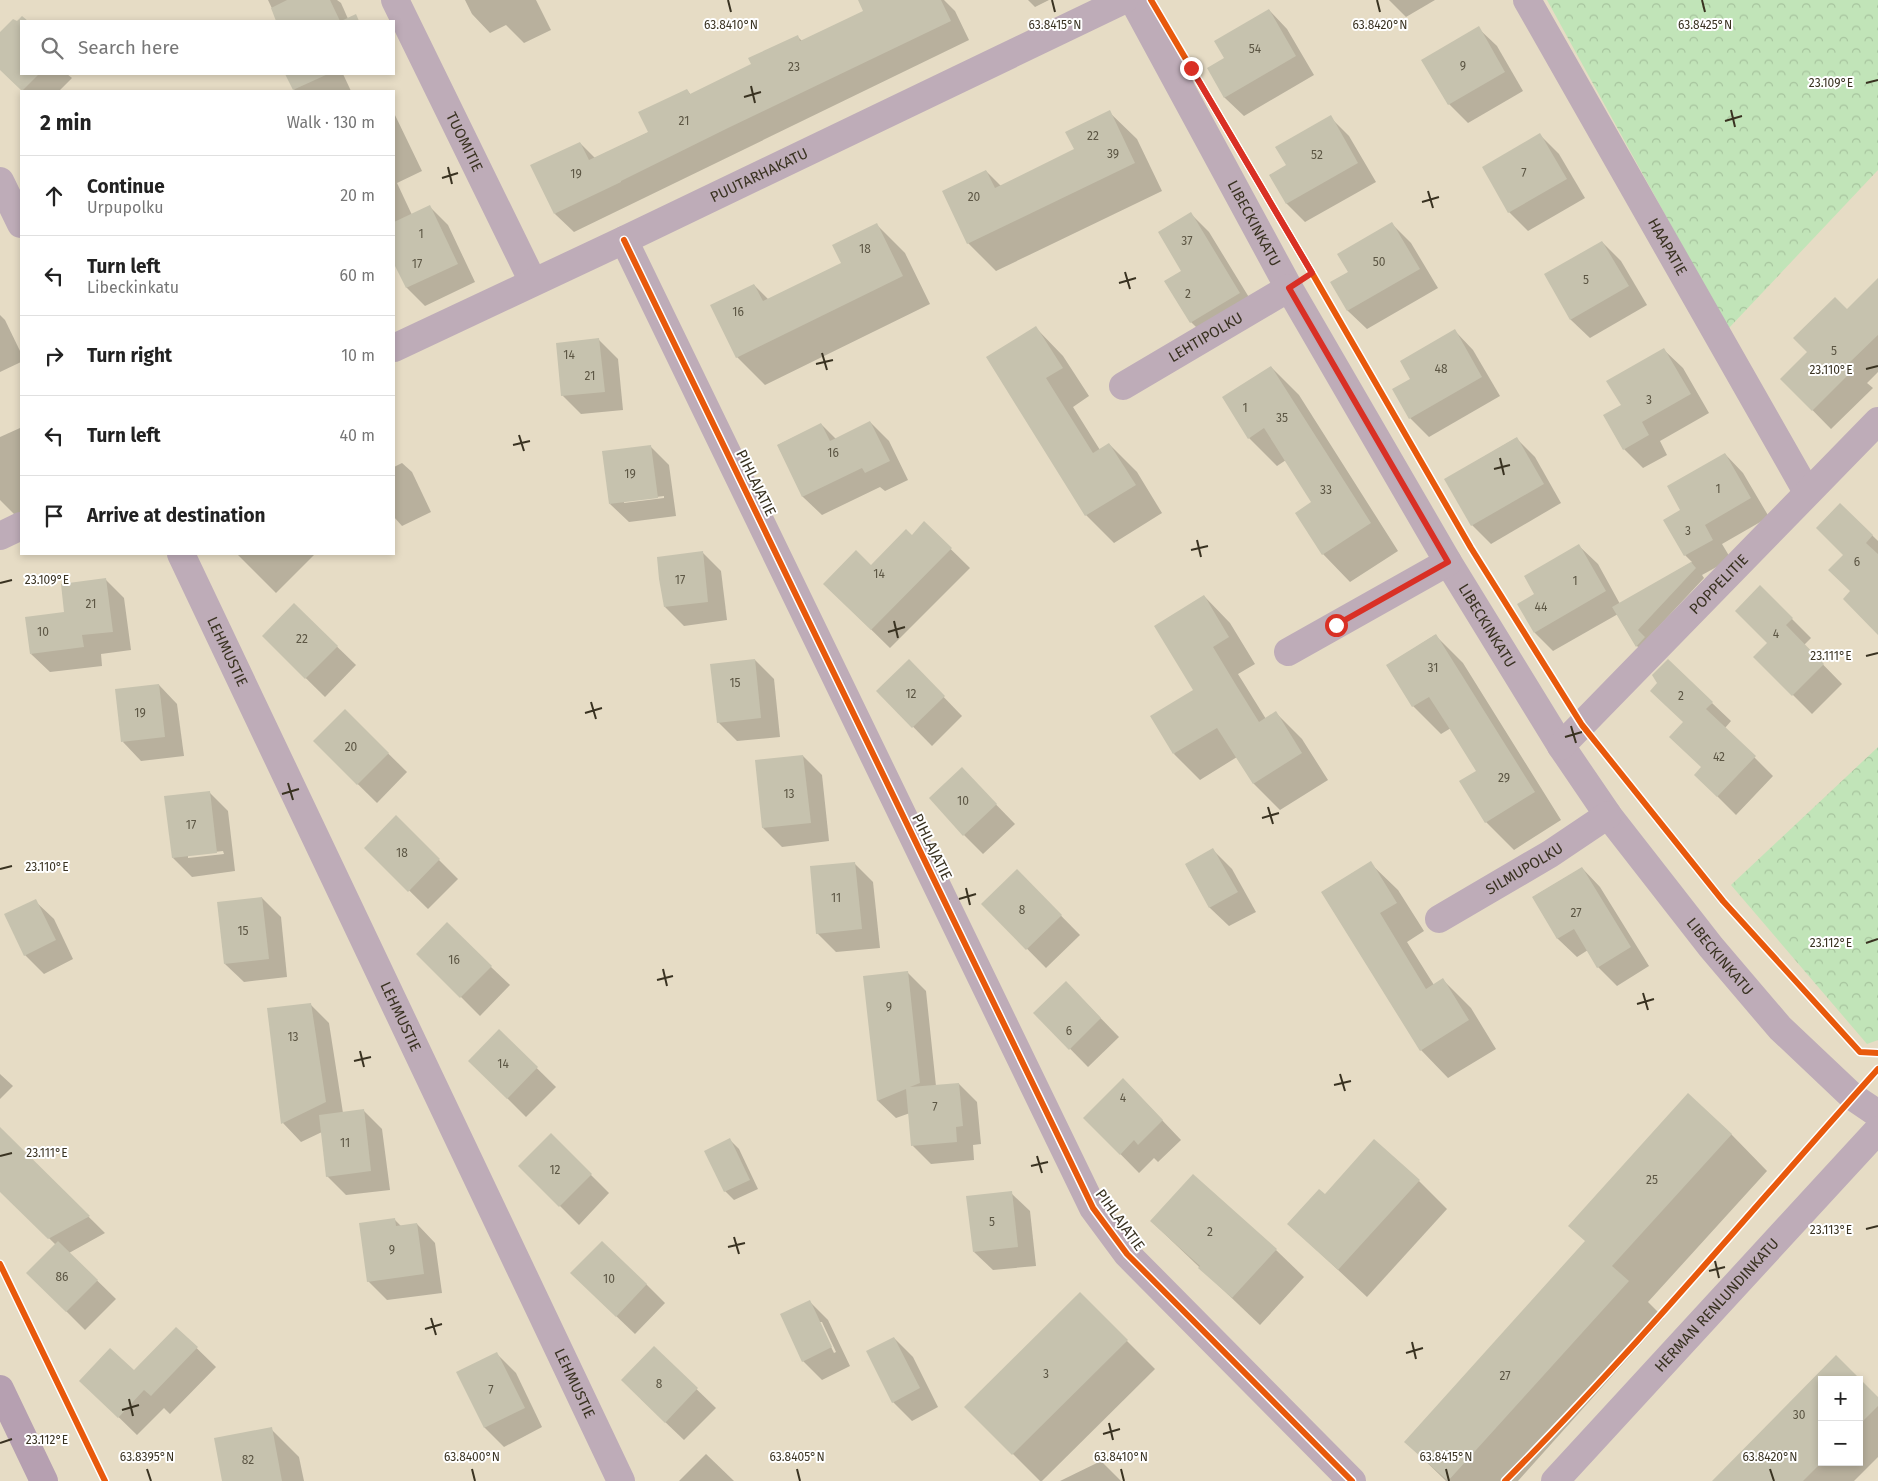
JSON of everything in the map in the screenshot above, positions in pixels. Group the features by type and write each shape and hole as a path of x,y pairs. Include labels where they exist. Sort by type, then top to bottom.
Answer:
{"main road":[{"path":"0,1390 44,1481"}],"street":[{"name":"TUOMITIE","path":"395,0 532,282"},
{"name":"PUUTARHAKATU","path":"395,348 1124,0"},
{"name":"LIBECKINKATU","path":"1133,0 1289,288 1448,562 1560,746 1608,815 1711,947 1780,1028 1853,1097 1878,1114"},
{"name":"HAAPATIE","path":"1527,0 1807,492"},
{"path":"0,181 20,222"},
{"name":"PIHLAJATIE","path":"624,240 1093,1208 1127,1254 1352,1481"},
{"name":"LEHTIPOLKU","path":"1123,386 1289,288"},
{"name":"POPPELITIE","path":"1560,746 1807,492 1878,422"},
{"path":"0,536 20,526"},
{"name":"LEHMUSTIE","path":"182,555 621,1481"},
{"path":"1288,652 1448,562"},
{"name":"SILMUPOLKU","path":"1439,919 1550,854 1608,815"},
{"name":"HERMAN RENLUNDINKATU","path":"1555,1481 1878,1130"}],"green space":[{"path":"1547,0 1878,0 1878,170 1728,329"},
{"path":"1878,747 1878,1040 1867,1044 1731,885"}],"building":[{"path":"287,0 330,0 340,20 276,20 271,8"},
{"path":"858,0 941,0 951,21 554,214 530,165 580,142 589,160 648,132 638,112 687,89 690,94 751,64 748,58 798,35 800,41 863,11"},
{"path":"1269,9 1296,56 1224,98 1207,68 1224,58 1214,41"},
{"path":"356,14 359,20 343,20"},
{"path":"22,16 27,20 20,20 20,75 38,75 23,90 0,70 0,32 13,19 17,21"},
{"path":"1479,26 1505,72 1448,105 1421,60"},
{"path":"286,75 326,75 293,90"},
{"path":"1110,110 1135,163 967,244 942,191 986,170 995,188 1074,149 1065,132"},
{"path":"1331,115 1358,163 1286,204 1269,175 1286,165 1275,147"},
{"path":"1540,133 1567,179 1508,213 1482,167"},
{"path":"430,205 458,264 406,288 395,266 395,222"},
{"path":"1191,212 1240,293 1190,323 1164,281 1181,271 1158,232"},
{"path":"1392,222 1420,269 1347,311 1330,282 1348,272 1337,254"},
{"path":"877,223 903,276 736,358 710,305 754,284 763,301 841,263 832,245"},
{"path":"1602,241 1629,286 1570,320 1544,274"},
{"path":"1878,278 1878,335 1849,363 1855,368 1812,411 1780,379 1807,352 1793,338 1835,297 1847,309"},
{"path":"1036,326 1063,368 1046,378 1093,453 1109,443 1136,485 1085,516 986,357"},
{"path":"1455,329 1482,377 1409,419 1392,389 1410,379 1400,361"},
{"path":"599,338 605,392 561,396 556,343"},
{"path":"1664,348 1691,394 1642,422 1649,435 1623,450 1603,415 1621,405 1606,381"},
{"path":"1271,366 1371,523 1322,555 1295,513 1311,502 1264,428 1248,439 1222,397"},
{"path":"870,421 890,461 865,473 862,468 802,497 777,445 821,423 830,441"},
{"path":"1517,437 1544,484 1471,526 1444,479"},
{"path":"651,445 658,498 609,504 602,451"},
{"path":"1725,453 1751,498 1705,525 1713,540 1684,556 1663,520 1680,510 1667,486"},
{"path":"1840,503 1873,535 1866,543 1878,554 1878,635 1843,599 1850,591 1828,570 1843,555 1816,528"},
{"path":"924,521 952,548 871,630 823,584 856,550 871,565 906,529 912,535"},
{"path":"1579,544 1606,591 1534,633 1517,604 1534,594 1524,576"},
{"path":"703,551 708,602 664,607 657,557"},
{"path":"1691,562 1696,568 1638,630 1645,637 1636,647 1612,607"},
{"path":"106,578 113,632 82,635 84,647 30,654 25,617 64,612 61,584"},
{"path":"1760,585 1793,618 1786,625 1824,664 1792,696 1753,657 1767,643 1735,611"},
{"path":"1204,595 1229,637 1213,647 1236,685 1259,722 1276,711 1302,753 1253,784 1217,728 1173,754 1150,716 1193,690 1154,626"},
{"path":"294,603 338,646 305,679 262,636"},
{"path":"1436,634 1535,792 1485,823 1459,781 1476,771 1453,734 1429,697 1412,707 1386,665"},
{"path":"755,659 761,718 717,723 710,664"},
{"path":"909,659 945,696 912,728 876,691"},
{"path":"1668,659 1713,702 1706,709 1756,756 1717,797 1694,775 1701,767 1669,737 1683,722 1650,691 1657,683 1652,675"},
{"path":"159,684 165,737 121,742 115,689"},
{"path":"345,709 389,753 357,785 313,741"},
{"path":"803,755 811,823 762,828 755,760"},
{"path":"962,767 997,804 963,836 929,798"},
{"path":"210,791 217,853 172,858 164,796"},
{"path":"396,815 440,859 408,892 364,848"},
{"path":"1213,848 1238,892 1209,908 1185,864"},
{"path":"1371,861 1397,903 1380,913 1426,989 1443,978 1469,1020 1420,1051 1321,892"},
{"path":"855,862 862,929 816,934 810,866"},
{"path":"1582,867 1631,947 1597,968 1574,929 1557,939 1532,897"},
{"path":"1017,869 1062,915 1026,950 981,904"},
{"path":"262,897 269,959 224,964 217,902"},
{"path":"36,899 56,940 24,956 4,914"},
{"path":"447,922 492,966 460,998 416,954"},
{"path":"908,971 920,1083 910,1087 959,1083 963,1126 956,1127 957,1142 911,1146 906,1089 877,1101 863,976"},
{"path":"1066,981 1101,1018 1069,1050 1033,1013"},
{"path":"311,1003 326,1102 281,1124 267,1008"},
{"path":"499,1029 538,1067 507,1099 468,1061"},
{"path":"1123,1078 1163,1120 1138,1145 1134,1140 1120,1155 1083,1118"},
{"path":"1688,1093 1732,1134 1612,1266 1629,1281 1448,1481 1404,1442 1585,1241 1568,1226"},
{"path":"364,1109 371,1171 326,1177 319,1115"},
{"path":"0,1127 90,1216 48,1239 0,1192"},
{"path":"551,1133 592,1174 559,1207 518,1166"},
{"path":"730,1138 750,1180 724,1192 704,1151"},
{"path":"1374,1139 1420,1180 1338,1270 1287,1224 1319,1189 1325,1194"},
{"path":"1193,1174 1277,1249 1232,1298 1150,1221"},
{"path":"1012,1191 1018,1247 973,1252 966,1196"},
{"path":"395,1218 396,1226 417,1223 424,1274 367,1282 359,1223"},
{"path":"58,1241 98,1280 66,1312 26,1273"},
{"path":"602,1241 647,1284 616,1317 570,1273"},
{"path":"1080,1292 1128,1340 1012,1455 964,1407"},
{"path":"810,1300 832,1347 802,1362 780,1314"},
{"path":"176,1327 198,1347 151,1396 144,1390 118,1418 79,1381 110,1348 134,1370"},
{"path":"894,1337 920,1388 892,1403 866,1351"},
{"path":"654,1346 698,1388 665,1423 621,1380"},
{"path":"497,1352 525,1408 484,1428 456,1372"},
{"path":"1836,1355 1857,1376 1818,1376 1818,1466 1803,1481 1712,1481"},
{"path":"1863,1382 1878,1397 1878,1406 1863,1421"},
{"path":"272,1427 282,1481 222,1481 214,1438"}],"cycle path":[{"path":"1151,0 1471,548 1582,725 1723,901 1860,1052 1878,1053"},
{"path":"624,240 1093,1208 1127,1254 1352,1481"},
{"path":"1505,1481 1648,1329 1878,1069"},
{"path":"0,1264 105,1481"}],"route":[{"path":"1191,68 1312,273 1289,288 1448,562 1336,625"}]}
